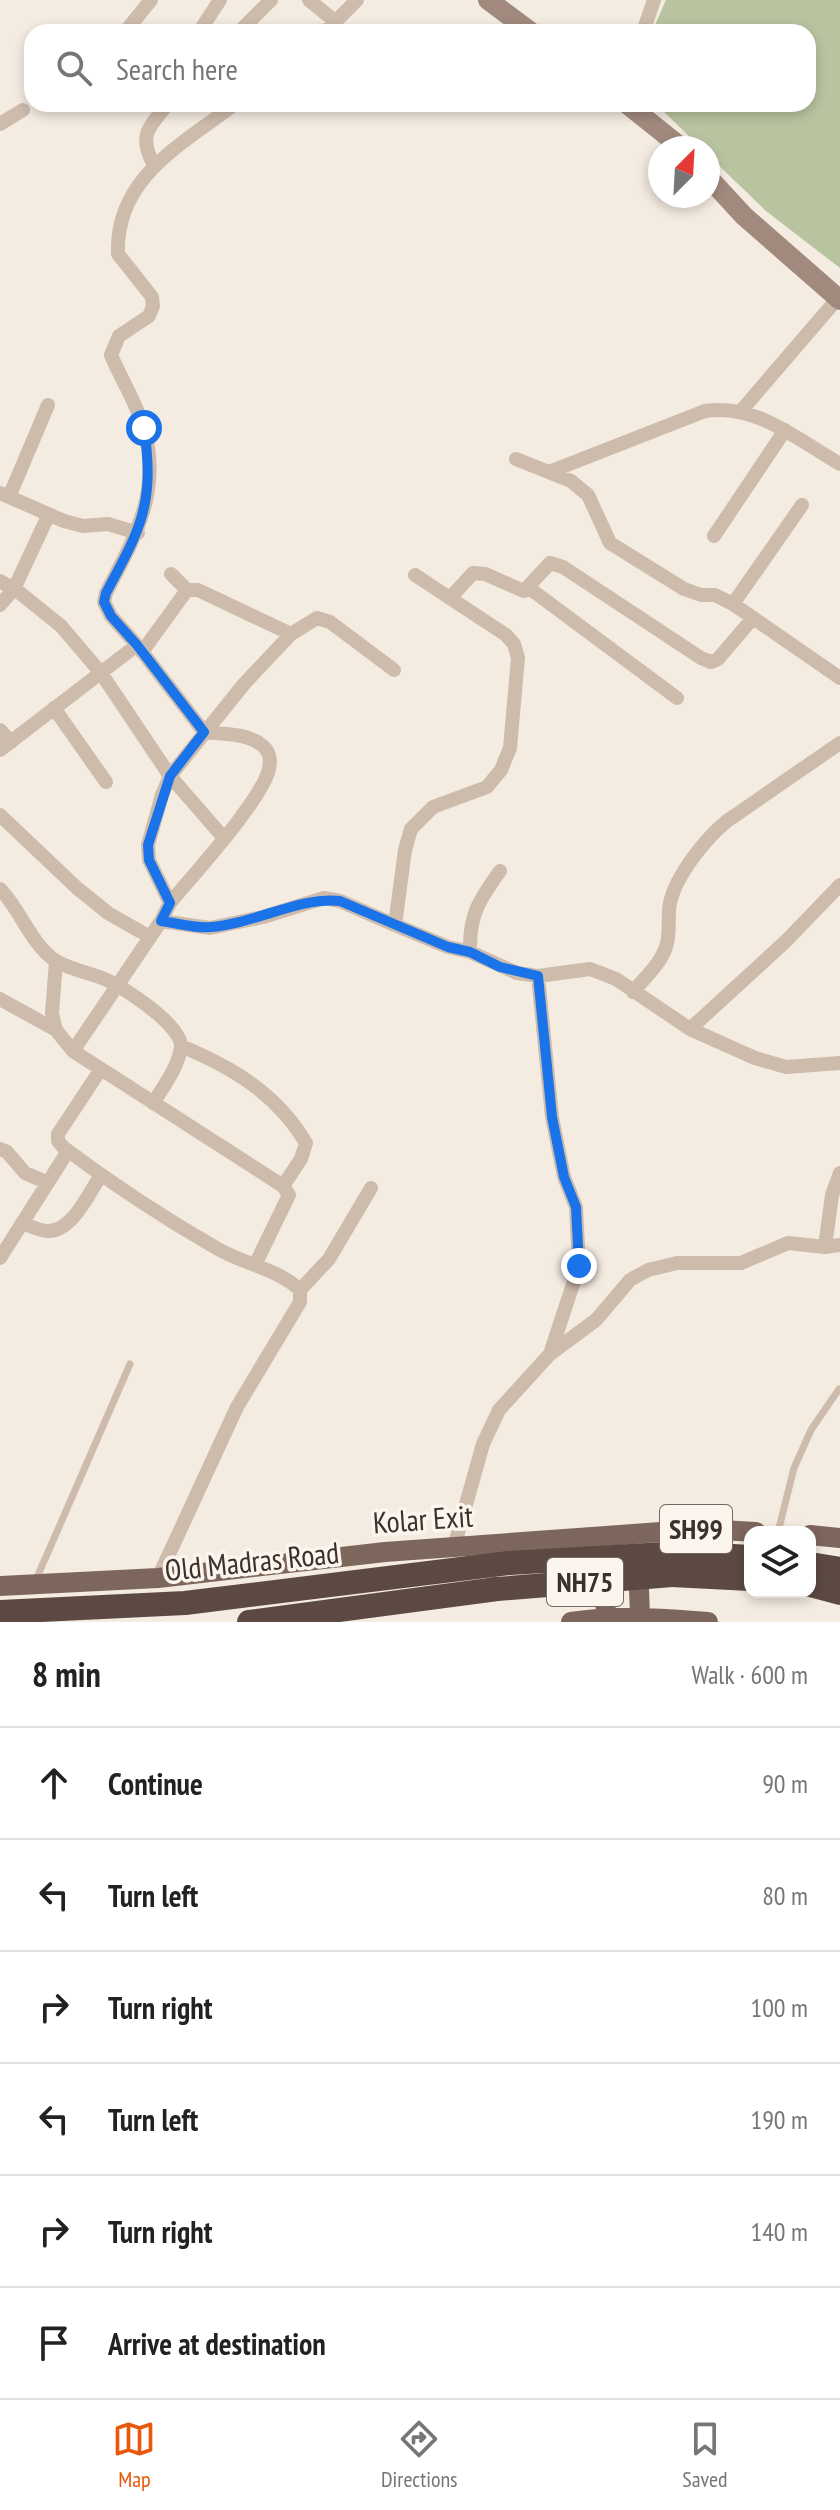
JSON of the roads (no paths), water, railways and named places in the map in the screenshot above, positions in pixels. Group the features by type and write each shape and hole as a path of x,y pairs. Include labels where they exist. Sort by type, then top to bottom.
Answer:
{"highway":[{"name":"NH75","path":"677,1564 744,1558"},
{"name":"Old Madras Road","path":"0,1612 185,1603 509,1563 677,1564 744,1578"},
{"name":"Old Madras Road","path":"249,1622 677,1564"},
{"path":"816,1565 840,1569"},
{"path":"816,1587 840,1593"}],"main road":[{"name":"Kolar Exit","path":"0,1586 158,1578 385,1552 702,1529 744,1531"},
{"name":"SH99","path":"636,1534 638,1619"},
{"path":"816,1536 840,1538"},
{"path":"603,1537 605,1620"},
{"path":"571,1622 638,1619 708,1622"}],"street":[{"path":"136,24 151,0"},
{"path":"204,24 220,0"},
{"path":"247,24 271,0"},
{"path":"309,0 328,24"},
{"path":"333,24 357,0"},
{"path":"488,0 520,24"},
{"path":"646,24 654,0"},
{"path":"0,124 23,110"},
{"path":"154,165 144,147 146,135 162,112"},
{"path":"73,1051 170,903 251,802 268,772 270,757 264,747 247,737 204,732 140,648 111,616 104,602 138,533 147,504 148,456 144,428 111,355 112,346 119,336 149,316 153,306 152,297 118,254 120,218 131,196 154,165 224,112"},
{"path":"637,112 667,136"},
{"path":"720,190 744,216 839,299 741,411"},
{"path":"48,405 5,495 83,526 108,524 138,533"},
{"path":"549,472 705,411 723,408 741,411 785,430 840,464"},
{"path":"714,536 785,430"},
{"path":"516,459 571,481 588,495 610,543 684,589 701,595 715,595 733,604 840,678"},
{"path":"733,604 802,505"},
{"path":"0,605 14,589 49,514"},
{"path":"450,598 466,577 473,573 485,574 524,591 550,563 563,567 711,662 718,659 753,618"},
{"path":"171,574 187,590 198,590 291,634"},
{"path":"395,925 405,850 411,829 433,807 487,787 501,770 510,748 518,658 514,644 506,635 415,575"},
{"path":"0,581 61,626 101,673 170,776 223,837"},
{"path":"529,588 677,698"},
{"path":"0,730 5,746 101,673 140,648 187,590"},
{"path":"170,903 149,860 148,845 170,776 204,732 291,634 317,618 330,622 394,670"},
{"path":"54,708 106,782"},
{"path":"633,992 657,966 667,945 670,902 676,887 711,834 840,743"},
{"path":"0,815 77,888 108,913 150,937"},
{"path":"470,952 469,926 478,901 500,871"},
{"path":"690,1029 786,941 840,885"},
{"path":"0,889 20,913 36,940 56,961 118,985 177,1033 181,1046 172,1074 153,1103"},
{"path":"161,921 210,928 263,917 324,898 357,907 500,967 538,976 590,969 616,979 690,1029 755,1058 786,1067 840,1063"},
{"path":"56,961 52,1013 56,1030"},
{"path":"538,976 552,1117 564,1177 576,1207 579,1266 550,1354"},
{"path":"0,999 56,1030 73,1051 283,1186 289,1195 286,1204 255,1265"},
{"path":"181,1046 244,1076 295,1125 306,1143 301,1159 283,1186"},
{"path":"101,1069 58,1134 58,1141 101,1175 221,1251 291,1281 300,1290"},
{"path":"0,1149 7,1152 25,1173 48,1183"},
{"path":"0,1258 68,1151"},
{"path":"454,1547 483,1444 499,1410 550,1354 596,1320 630,1280 648,1270 677,1263 741,1263 788,1243 832,1246 832,1195 840,1173"},
{"path":"22,1223 45,1231 58,1230 69,1222 101,1175"},
{"path":"158,1578 237,1407 300,1302 300,1290 329,1259 371,1188"}],"lane":[{"path":"34,1584 130,1364"},
{"path":"780,1526 794,1468 811,1430 839,1389"}]}
